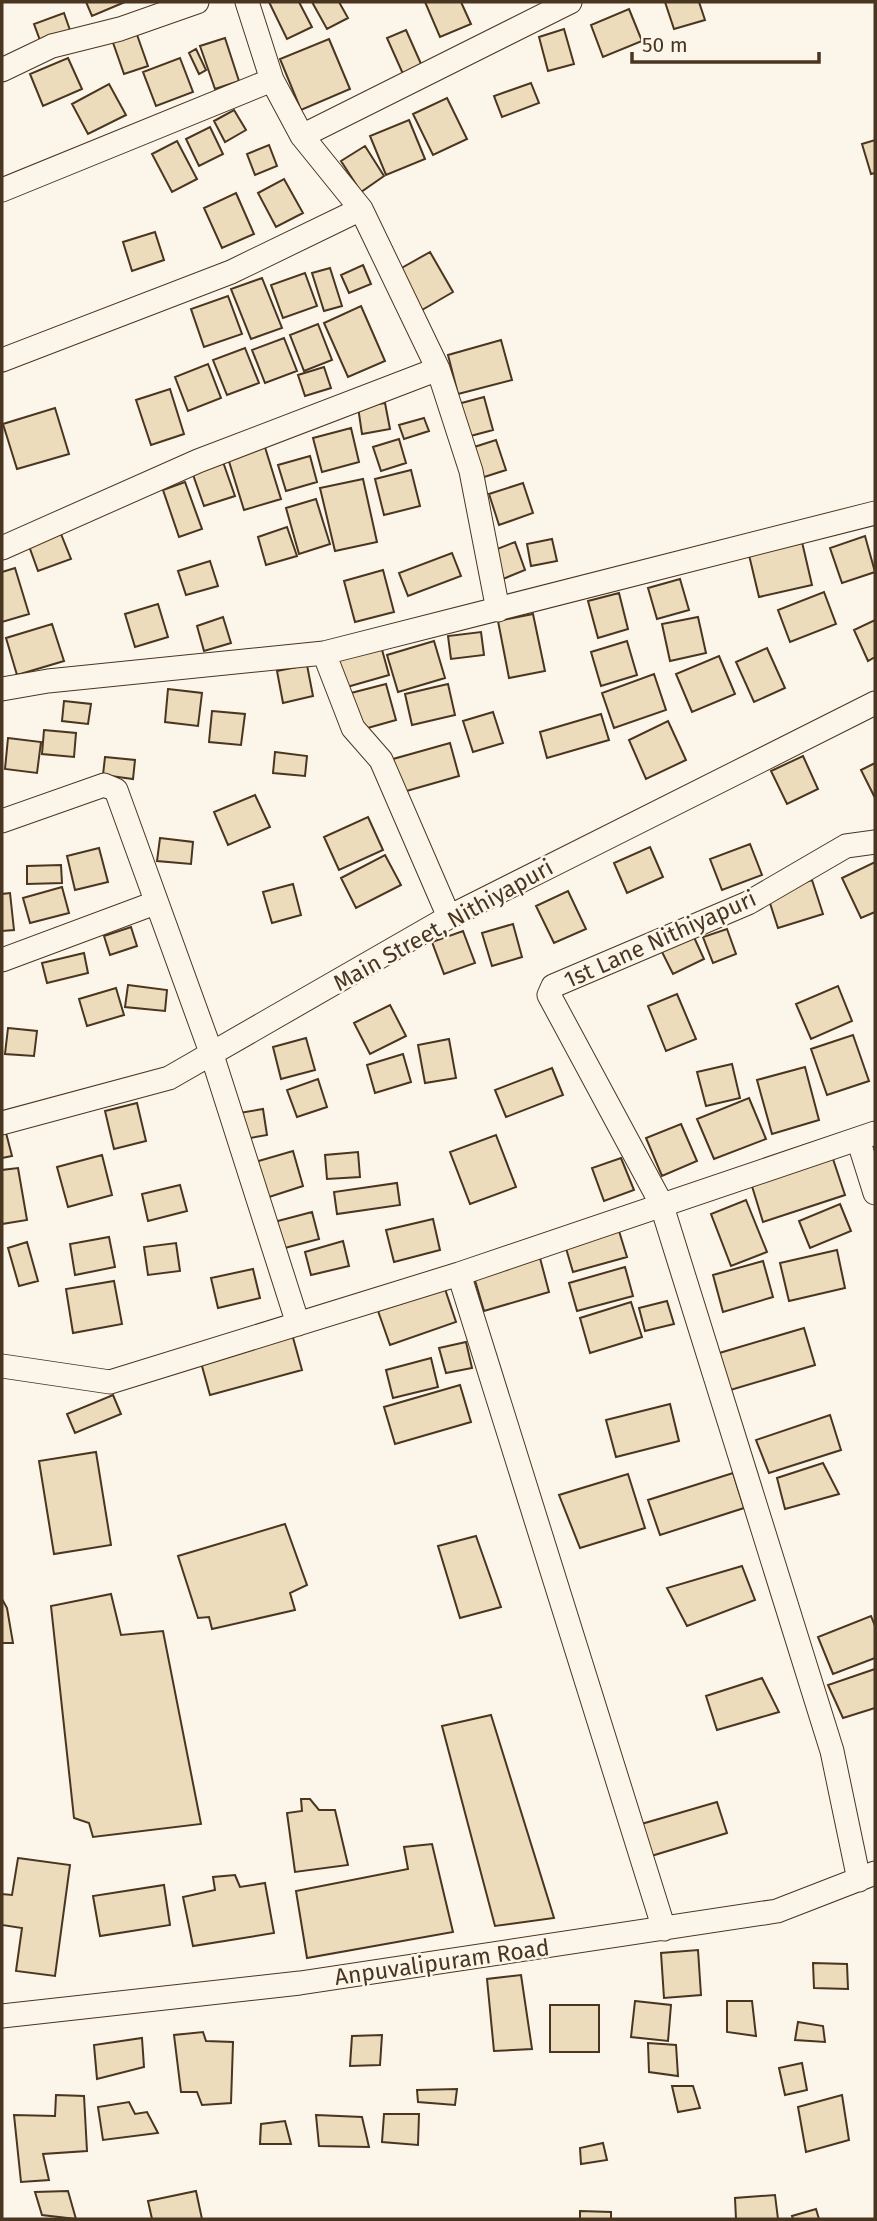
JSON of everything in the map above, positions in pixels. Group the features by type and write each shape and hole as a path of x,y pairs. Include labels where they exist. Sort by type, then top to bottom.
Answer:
{"street":[{"path":"2,70 52,46 120,29 197,2"},
{"path":"247,2 272,80 302,136 361,209 438,369 471,471 498,611"},
{"path":"302,136 570,2"},
{"path":"2,190 272,80"},
{"path":"2,360 231,272 361,209"},
{"path":"2,548 198,461 438,369"},
{"path":"2,689 48,681 324,653 498,611 875,513"},
{"path":"324,653 352,728 381,760 449,917"},
{"name":"Main Street, Nithiyapuri","path":"2,1123 169,1078 449,917 875,703"},
{"path":"2,821 104,785 116,790 212,1055 298,1324"},
{"name":"1st Lane Nithiyapuri","path":"661,1203 549,995 549,989 748,903 846,846 875,842"},
{"path":"2,960 155,903"},
{"path":"2,1366 110,1382 459,1274 661,1203 867,1136 875,1193"},
{"path":"661,1203 832,1752 867,1876"},
{"path":"459,1274 664,1929"},
{"name":"Anpuvalipuram Road","path":"2,2016 300,1983 777,1912 867,1876"}],"building":[{"path":"86,2 125,2 92,16"},
{"path":"269,2 299,2 312,27 287,39"},
{"path":"312,2 339,2 348,18 327,29"},
{"path":"425,2 461,2 471,24 440,37"},
{"path":"665,2 699,2 705,20 674,29"},
{"path":"629,9 642,41 603,57 591,25"},
{"path":"64,13 71,33 41,43 34,24"},
{"path":"135,29 148,66 124,74 111,37"},
{"path":"564,29 574,64 548,71 539,37"},
{"path":"406,30 422,66 403,74 387,38"},
{"path":"225,38 239,81 215,89 200,46"},
{"path":"329,39 350,89 301,110 280,59"},
{"path":"196,49 206,70 199,74 189,53"},
{"path":"68,58 82,89 43,106 30,74"},
{"path":"180,58 193,92 156,106 143,72"},
{"path":"531,83 539,103 502,117 494,96"},
{"path":"109,84 126,115 88,134 72,104"},
{"path":"447,98 467,139 433,155 413,114"},
{"path":"234,110 246,130 225,142 214,121"},
{"path":"409,120 425,159 386,175 370,136"},
{"path":"210,127 223,154 199,166 186,139"},
{"path":"875,140 875,173 871,174 862,144"},
{"path":"177,141 197,179 172,192 152,154"},
{"path":"269,145 277,166 255,175 247,154"},
{"path":"365,146 384,176 361,192 341,161"},
{"path":"284,179 303,213 276,227 258,193"},
{"path":"236,193 254,234 222,248 204,208"},
{"path":"155,232 164,260 132,271 123,242"},
{"path":"430,252 453,292 422,310 398,270"},
{"path":"363,265 371,284 349,293 341,275"},
{"path":"330,268 342,306 324,311 312,273"},
{"path":"305,273 317,306 283,318 271,285"},
{"path":"262,278 282,328 251,339 231,289"},
{"path":"228,296 242,334 204,347 191,309"},
{"path":"361,306 385,361 348,377 324,323"},
{"path":"318,324 332,360 304,371 290,335"},
{"path":"284,338 297,371 265,383 252,350"},
{"path":"501,340 512,380 458,394 448,355"},
{"path":"245,348 259,383 227,395 213,360"},
{"path":"208,364 221,398 188,411 175,377"},
{"path":"324,367 331,388 305,396 298,375"},
{"path":"170,389 184,434 151,445 136,400"},
{"path":"484,397 493,430 463,438 454,405"},
{"path":"385,403 390,429 362,434 358,407"},
{"path":"55,408 69,454 17,469 3,424"},
{"path":"424,418 429,431 404,439 399,425"},
{"path":"351,428 359,462 322,472 313,438"},
{"path":"399,439 406,463 381,471 373,447"},
{"path":"496,440 506,470 478,479 468,449"},
{"path":"264,444 281,499 244,510 227,455"},
{"path":"310,456 317,482 286,491 278,465"},
{"path":"223,462 235,496 204,506 192,472"},
{"path":"411,470 420,506 384,515 375,479"},
{"path":"363,479 377,542 335,551 320,488"},
{"path":"185,482 202,529 179,537 163,490"},
{"path":"523,483 533,513 499,525 489,494"},
{"path":"316,499 330,544 299,554 286,508"},
{"path":"287,527 297,556 266,565 258,537"},
{"path":"61,534 71,559 38,571 29,546"},
{"path":"865,536 875,572 842,583 830,548"},
{"path":"552,539 557,561 531,566 527,544"},
{"path":"515,542 525,570 503,579 492,551"},
{"path":"802,542 812,585 759,597 749,555"},
{"path":"452,553 461,576 408,596 399,573"},
{"path":"210,561 218,586 186,595 178,571"},
{"path":"15,568 29,614 2,622 2,572"},
{"path":"383,570 394,612 355,622 344,581"},
{"path":"680,579 689,610 657,619 648,588"},
{"path":"824,592 836,624 790,642 778,610"},
{"path":"619,593 628,629 598,638 588,601"},
{"path":"158,604 168,637 135,647 125,614"},
{"path":"533,614 545,671 509,678 498,621"},
{"path":"223,617 231,643 204,651 197,626"},
{"path":"698,617 706,653 670,661 662,624"},
{"path":"875,620 875,657 868,661 854,630"},
{"path":"52,624 64,661 17,675 6,638"},
{"path":"481,632 484,655 451,659 448,636"},
{"path":"434,641 445,678 398,692 387,655"},
{"path":"627,641 637,675 601,686 591,652"},
{"path":"381,646 389,675 340,689 331,660"},
{"path":"767,648 785,688 754,702 736,662"},
{"path":"719,656 735,694 692,712 676,674"},
{"path":"307,665 313,696 283,703 277,671"},
{"path":"654,674 666,710 614,728 602,693"},
{"path":"386,684 396,720 357,731 347,694"},
{"path":"448,684 455,715 412,725 405,694"},
{"path":"168,689 202,693 198,726 165,722"},
{"path":"64,701 91,704 88,724 62,721"},
{"path":"212,711 245,714 241,745 209,742"},
{"path":"493,712 503,743 473,752 463,721"},
{"path":"601,714 609,740 547,758 540,732"},
{"path":"668,721 686,760 646,779 629,740"},
{"path":"44,730 76,733 74,757 42,754"},
{"path":"8,738 41,742 37,773 5,769"},
{"path":"450,743 459,776 403,792 393,759"},
{"path":"275,752 307,756 305,776 273,773"},
{"path":"803,756 818,789 787,804 771,771"},
{"path":"105,757 135,760 133,779 103,775"},
{"path":"875,763 875,798 861,770"},
{"path":"255,795 270,827 228,845 214,812"},
{"path":"368,817 383,850 339,870 324,837"},
{"path":"160,838 193,842 191,864 157,861"},
{"path":"750,844 762,875 722,890 710,859"},
{"path":"650,847 663,877 627,893 614,863"},
{"path":"99,848 108,882 75,890 67,856"},
{"path":"385,855 401,885 356,908 341,878"},
{"path":"875,862 875,912 861,918 842,878"},
{"path":"61,865 62,883 27,884 27,866"},
{"path":"812,880 823,914 778,928 767,894"},
{"path":"293,884 301,915 272,923 263,892"},
{"path":"62,887 69,913 30,923 23,898"},
{"path":"568,891 586,929 554,943 536,906"},
{"path":"10,893 14,930 2,931 2,894"},
{"path":"513,924 522,957 492,966 482,933"},
{"path":"131,927 137,946 110,955 104,936"},
{"path":"727,929 736,954 713,963 703,937"},
{"path":"463,931 475,963 444,974 432,942"},
{"path":"693,935 704,959 673,974 661,950"},
{"path":"84,953 88,973 47,983 42,963"},
{"path":"128,985 167,990 165,1011 125,1007"},
{"path":"838,986 852,1021 811,1039 796,1004"},
{"path":"116,988 124,1015 87,1026 79,999"},
{"path":"677,994 696,1039 666,1051 648,1006"},
{"path":"390,1005 406,1036 370,1054 354,1023"},
{"path":"8,1028 37,1031 34,1056 5,1054"},
{"path":"853,1035 869,1081 827,1095 811,1049"},
{"path":"306,1038 315,1070 281,1079 273,1047"},
{"path":"449,1039 456,1078 425,1083 418,1045"},
{"path":"403,1054 411,1082 375,1093 367,1065"},
{"path":"732,1064 740,1098 706,1106 697,1072"},
{"path":"805,1067 819,1120 772,1134 757,1080"},
{"path":"552,1068 563,1095 506,1117 495,1090"},
{"path":"318,1079 327,1107 297,1117 287,1090"},
{"path":"749,1098 766,1139 714,1159 697,1119"},
{"path":"137,1103 146,1141 114,1149 105,1111"},
{"path":"263,1109 267,1135 244,1139 239,1113"},
{"path":"681,1124 697,1161 662,1176 646,1138"},
{"path":"5,1129 12,1156 2,1158 2,1130"},
{"path":"496,1135 516,1187 470,1204 450,1152"},
{"path":"293,1151 303,1186 266,1198 255,1162"},
{"path":"358,1152 360,1177 327,1179 325,1155"},
{"path":"102,1155 112,1195 68,1207 57,1167"},
{"path":"832,1156 845,1195 763,1222 751,1183"},
{"path":"621,1158 634,1190 604,1201 592,1168"},
{"path":"18,1168 27,1220 2,1224 2,1170"},
{"path":"397,1183 400,1205 337,1214 334,1192"},
{"path":"180,1185 187,1211 148,1221 142,1194"},
{"path":"746,1200 767,1252 731,1266 711,1214"},
{"path":"840,1204 851,1231 810,1248 799,1221"},
{"path":"312,1212 319,1239 281,1249 274,1222"},
{"path":"433,1219 440,1250 394,1262 386,1230"},
{"path":"619,1231 627,1257 573,1272 565,1245"},
{"path":"109,1237 115,1267 75,1275 70,1244"},
{"path":"343,1241 349,1266 311,1275 305,1252"},
{"path":"27,1242 38,1281 19,1286 8,1248"},
{"path":"176,1243 180,1271 148,1275 144,1247"},
{"path":"837,1250 845,1288 789,1301 780,1263"},
{"path":"540,1258 549,1292 484,1311 474,1277"},
{"path":"763,1261 773,1297 723,1312 713,1275"},
{"path":"625,1267 633,1296 577,1311 569,1283"},
{"path":"253,1269 260,1298 218,1308 211,1278"},
{"path":"114,1281 122,1324 73,1333 66,1289"},
{"path":"445,1289 456,1322 390,1345 378,1311"},
{"path":"667,1301 674,1324 645,1331 639,1308"},
{"path":"631,1302 642,1337 590,1353 580,1318"},
{"path":"804,1328 815,1365 727,1391 716,1354"},
{"path":"292,1334 302,1370 210,1395 200,1359"},
{"path":"466,1342 472,1368 446,1373 439,1348"},
{"path":"431,1358 438,1387 393,1398 386,1370"},
{"path":"460,1385 471,1422 395,1444 384,1407"},
{"path":"113,1395 121,1414 75,1433 67,1414"},
{"path":"670,1404 679,1441 616,1457 606,1420"},
{"path":"830,1415 841,1450 769,1473 756,1440"},
{"path":"96,1452 111,1545 54,1554 39,1461"},
{"path":"823,1463 839,1494 785,1509 777,1478"},
{"path":"733,1473 744,1508 660,1535 648,1500"},
{"path":"628,1474 645,1528 580,1548 559,1495"},
{"path":"285,1524 307,1585 290,1593 295,1610 212,1629 209,1617 198,1618 178,1556"},
{"path":"476,1536 501,1607 460,1618 438,1546"},
{"path":"742,1566 755,1600 687,1626 667,1588"},
{"path":"111,1594 121,1635 163,1631 201,1824 93,1837 89,1823 74,1818 51,1606"},
{"path":"2,1599 7,1608 13,1643 2,1643"},
{"path":"871,1616 875,1626 875,1658 833,1674 818,1637"},
{"path":"875,1669 875,1708 843,1718 828,1685"},
{"path":"762,1678 779,1712 717,1730 706,1696"},
{"path":"491,1715 554,1918 495,1926 442,1726"},
{"path":"301,1799 310,1799 319,1810 335,1810 348,1865 295,1872 287,1813 302,1811"},
{"path":"717,1802 727,1833 648,1857 638,1825"},
{"path":"432,1844 453,1932 307,1958 296,1891 408,1869 404,1847"},
{"path":"18,1858 70,1865 55,1976 16,1971 22,1928 2,1925 2,1894 12,1895"},
{"path":"235,1875 240,1887 265,1883 274,1933 193,1946 183,1897 215,1890 213,1877"},
{"path":"164,1885 170,1925 100,1936 93,1896"},
{"path":"698,1950 701,1995 664,1998 661,1953"},
{"path":"813,1963 847,1964 848,1989 814,1988"},
{"path":"521,1975 532,2049 494,2051 487,1979"},
{"path":"635,2001 671,2005 668,2041 631,2037"},
{"path":"727,2001 752,2001 756,2036 727,2032"},
{"path":"550,2005 599,2005 599,2052 550,2052"},
{"path":"798,2022 823,2026 825,2042 795,2040"},
{"path":"203,2032 206,2041 233,2042 231,2103 202,2105 197,2092 181,2092 174,2035"},
{"path":"382,2035 380,2065 350,2066 352,2036"},
{"path":"142,2038 144,2067 97,2079 94,2045"},
{"path":"648,2043 676,2045 678,2076 649,2072"},
{"path":"802,2063 807,2090 785,2095 779,2068"},
{"path":"672,2086 693,2086 700,2108 678,2112"},
{"path":"457,2089 455,2105 418,2102 417,2090"},
{"path":"56,2095 84,2096 87,2151 43,2154 49,2180 21,2182 14,2115 55,2116"},
{"path":"842,2095 849,2140 806,2152 798,2107"},
{"path":"129,2102 135,2114 147,2112 158,2133 103,2140 98,2107"},
{"path":"384,2114 419,2114 418,2145 382,2142"},
{"path":"316,2115 362,2117 369,2147 319,2146"},
{"path":"285,2121 291,2144 260,2144 261,2124"},
{"path":"603,2143 607,2160 581,2164 580,2148"},
{"path":"68,2191 76,2219 42,2215 35,2192"},
{"path":"196,2191 202,2219 152,2219 148,2201"},
{"path":"775,2195 778,2219 736,2219 735,2198"},
{"path":"816,2209 819,2219 793,2219 792,2216"},
{"path":"580,2211 611,2212 611,2219 580,2219"}]}
